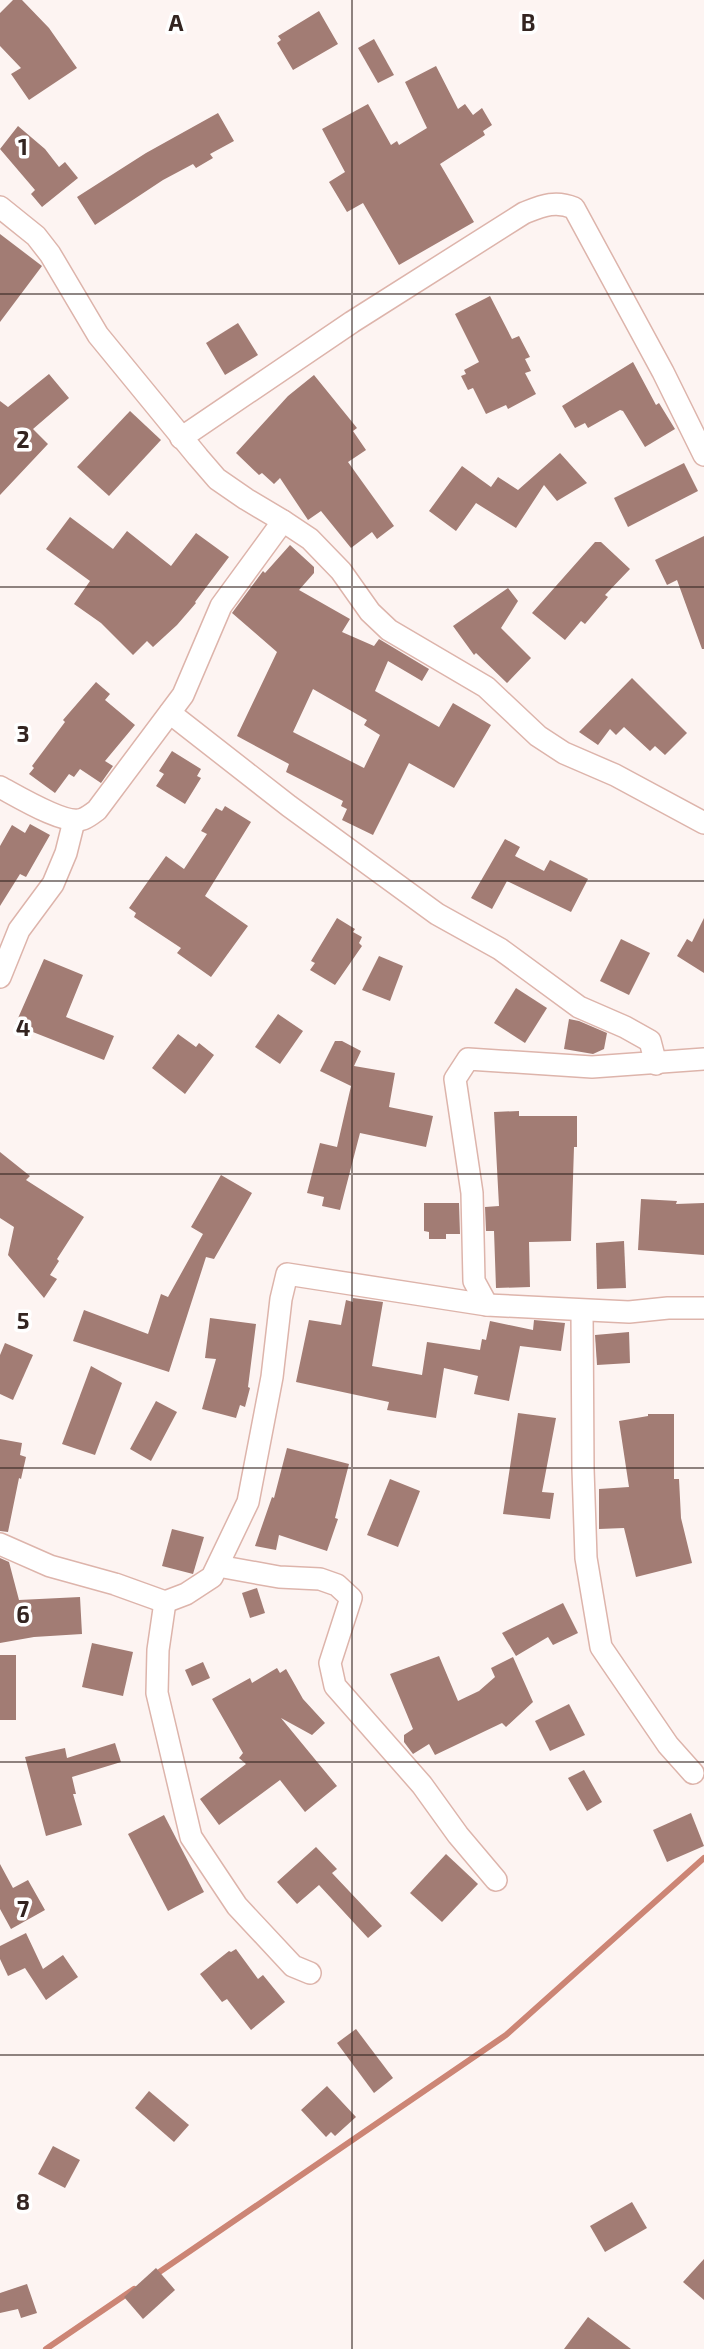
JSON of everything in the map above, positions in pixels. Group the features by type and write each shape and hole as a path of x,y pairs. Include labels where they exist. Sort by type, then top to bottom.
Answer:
{"street":[{"path":"181,438 352,322 524,213 549,204 562,203 574,208 663,372 704,455"},
{"path":"0,208 36,236 50,254 98,335 217,479 310,540 341,571 370,612 389,630 485,687 538,737 564,753 615,775 704,823"},
{"path":"0,787 74,821 83,820 97,810 183,695 221,606 283,521"},
{"path":"170,713 362,861 437,914 500,949 579,1007 650,1041 656,1064"},
{"path":"0,977 19,930 53,884 66,853 74,821"},
{"path":"487,1305 474,1281 472,1193 455,1079 468,1059 593,1068 704,1059"},
{"path":"0,1544 50,1566 115,1584 165,1602 186,1594 212,1577 248,1502 272,1377 281,1299 287,1274 487,1305 629,1312 704,1308"},
{"path":"582,1311 586,1558 601,1647 668,1745 693,1773"},
{"path":"218,1566 279,1577 320,1579 337,1585 351,1598 331,1663 335,1686 358,1716 414,1775 458,1835 496,1880"},
{"path":"165,1602 158,1650 157,1693 191,1837 237,1906 293,1966 310,1973"}],"building":[{"path":"13,0 22,0 49,28 77,68 29,100 11,74 21,68 0,46 0,13"},
{"path":"319,11 338,44 293,70 277,43 281,40 278,36"},
{"path":"374,39 394,75 378,83 358,48"},
{"path":"436,66 458,109 465,104 473,115 482,108 492,125 483,131 485,135 440,164 474,222 399,265 363,203 347,212 329,182 345,172 322,129 368,104 391,145 397,141 399,145 427,128 405,82"},
{"path":"218,113 234,141 210,154 213,158 196,168 193,164 163,180 95,225 77,197 146,153"},
{"path":"18,126 45,149 59,167 65,162 78,178 42,207 31,194 35,190 0,149"},
{"path":"0,234 42,266 0,322"},
{"path":"490,296 512,339 519,336 530,357 525,359 531,371 525,373 536,394 508,409 506,405 486,414 473,388 468,390 461,376 466,374 464,370 479,362 455,314"},
{"path":"238,323 258,355 225,375 206,343"},
{"path":"633,362 656,405 659,403 675,429 645,447 620,410 588,428 585,423 575,428 562,406"},
{"path":"49,374 69,398 33,429 48,444 0,495 0,401 8,407"},
{"path":"314,375 357,428 353,431 366,450 348,462 394,526 377,539 372,532 351,548 321,511 308,520 280,478 274,484 262,473 259,475 236,453 288,396"},
{"path":"130,411 161,440 109,496 77,467"},
{"path":"560,453 587,483 557,501 544,485 516,528 476,503 456,531 429,511 462,466 491,487 498,477 518,490"},
{"path":"684,463 698,491 628,527 614,498"},
{"path":"70,517 113,549 127,531 171,566 196,533 229,557 177,625 153,647 147,641 133,655 101,623 74,604 90,581 46,549"},
{"path":"704,536 702,649 677,580 667,585 655,560"},
{"path":"595,542 601,542 630,569 605,595 608,597 585,624 581,621 565,640 532,613"},
{"path":"290,545 314,567 314,573 299,590 350,619 342,632 374,646 379,639 429,669 422,681 388,661 375,691 439,727 453,703 491,725 454,788 409,763 373,835 342,820 347,809 341,806 343,801 286,772 289,764 237,736 277,652 232,613 263,571 265,573","holes":["313,689 367,720 364,725 380,735 364,768 293,732"]},
{"path":"508,588 518,601 501,628 531,658 507,683 476,653 474,655 453,626"},
{"path":"632,678 687,733 665,755 655,746 650,751 624,727 616,735 610,729 598,745 579,732"},
{"path":"96,682 110,694 105,700 135,725 105,761 113,766 101,783 80,769 74,777 69,774 55,793 29,774 65,722 63,720"},
{"path":"172,751 201,769 197,776 201,778 185,804 156,786 164,774 159,771"},
{"path":"225,806 251,822 205,896 248,926 211,977 177,953 181,948 134,917 136,913 129,908 166,856 184,869 207,834 201,831 216,808 222,811"},
{"path":"30,824 50,835 26,877 20,874 0,906 0,846 12,825 25,833"},
{"path":"505,839 520,847 515,856 544,871 550,860 588,879 571,912 507,881 492,909 471,898"},
{"path":"337,918 355,929 353,932 362,937 359,943 362,946 335,985 310,970 315,963 311,961"},
{"path":"704,918 704,973 677,956 687,939 692,942"},
{"path":"621,939 650,953 629,995 600,981"},
{"path":"379,956 403,966 390,1001 362,990"},
{"path":"44,959 83,975 66,1017 114,1036 104,1060 15,1025"},
{"path":"516,988 547,1008 525,1043 494,1023"},
{"path":"278,1014 303,1031 280,1064 255,1047"},
{"path":"569,1019 607,1033 604,1049 593,1054 564,1049"},
{"path":"178,1034 196,1047 199,1043 214,1055 185,1094 152,1068"},
{"path":"335,1041 342,1041 361,1051 354,1066 395,1073 389,1107 433,1116 426,1147 360,1133 340,1210 322,1206 324,1197 307,1193 320,1143 337,1147 351,1086 320,1071"},
{"path":"519,1111 519,1116 577,1116 571,1241 529,1242 530,1287 496,1288 494,1231 486,1231 485,1207 499,1206 494,1112"},
{"path":"0,1152 30,1176 26,1180 84,1217 57,1259 59,1261 50,1275 57,1279 44,1298 8,1255 14,1227 0,1218"},
{"path":"221,1175 252,1193 214,1259 206,1257 169,1372 73,1341 84,1310 148,1334 161,1294 168,1297 203,1234 191,1227"},
{"path":"641,1199 677,1201 676,1204 704,1203 704,1255 638,1250"},
{"path":"424,1203 459,1203 460,1234 446,1234 446,1239 429,1239 429,1232 424,1231"},
{"path":"624,1241 626,1288 597,1289 596,1243"},
{"path":"353,1298 383,1302 372,1366 422,1375 427,1342 480,1350 482,1339 486,1340 490,1321 533,1330 534,1320 565,1323 561,1351 520,1346 509,1401 474,1394 478,1376 444,1368 436,1418 387,1410 389,1402 296,1382 309,1320 341,1325 346,1300 353,1302"},
{"path":"210,1318 256,1324 250,1388 245,1407 240,1405 236,1418 202,1409 216,1359 205,1358"},
{"path":"629,1332 630,1363 597,1365 595,1335"},
{"path":"5,1343 33,1355 13,1400 0,1394 0,1355"},
{"path":"91,1366 122,1383 95,1455 62,1444"},
{"path":"156,1401 177,1412 151,1461 130,1449"},
{"path":"518,1413 556,1418 542,1492 554,1493 550,1519 503,1514"},
{"path":"648,1414 674,1414 674,1479 679,1479 681,1518 692,1563 636,1577 624,1528 599,1529 599,1489 629,1487 619,1421"},
{"path":"0,1439 22,1443 20,1455 26,1457 8,1532 0,1531"},
{"path":"287,1448 349,1464 335,1518 338,1519 327,1551 279,1535 276,1550 255,1546 272,1497 274,1498"},
{"path":"390,1479 420,1491 398,1547 367,1535"},
{"path":"172,1529 204,1537 193,1574 162,1566"},
{"path":"0,1558 9,1562 19,1600 80,1597 82,1634 34,1637 0,1643"},
{"path":"257,1588 265,1613 250,1618 242,1593"},
{"path":"563,1603 578,1633 553,1645 548,1637 516,1656 502,1633"},
{"path":"92,1643 133,1652 123,1696 82,1687"},
{"path":"0,1655 16,1655 16,1720 0,1720"},
{"path":"439,1656 458,1701 479,1691 495,1677 491,1668 513,1657 533,1702 506,1727 502,1723 435,1755 429,1744 413,1754 404,1742 404,1735 413,1729 390,1674"},
{"path":"203,1662 210,1678 192,1686 185,1670"},
{"path":"277,1668 280,1673 286,1669 303,1699 325,1723 312,1735 281,1718 337,1786 305,1812 280,1780 219,1825 200,1799 246,1764 239,1758 243,1753 212,1699 250,1678 252,1683"},
{"path":"569,1704 585,1735 550,1751 535,1721"},
{"path":"115,1743 121,1762 72,1777 76,1794 73,1794 82,1825 46,1836 25,1757 65,1748 67,1758"},
{"path":"584,1770 602,1802 587,1811 568,1778"},
{"path":"691,1813 704,1846 667,1862 653,1830"},
{"path":"164,1815 204,1892 168,1911 128,1834"},
{"path":"316,1847 337,1869 332,1873 382,1926 368,1938 319,1885 297,1904 277,1882"},
{"path":"446,1854 478,1884 442,1922 410,1893"},
{"path":"0,1864 13,1888 28,1880 45,1910 11,1929 0,1909"},
{"path":"26,1933 43,1969 63,1955 78,1977 46,2000 25,1968 8,1976 0,1959 0,1946"},
{"path":"236,1949 258,1979 263,1975 285,2002 251,2030 227,1999 222,2002 200,1974 229,1951"},
{"path":"356,2029 393,2078 374,2093 337,2043"},
{"path":"327,2086 356,2117 335,2136 331,2132 326,2137 301,2110"},
{"path":"149,2091 189,2125 174,2142 135,2108"},
{"path":"53,2146 80,2160 65,2188 38,2174"},
{"path":"632,2202 647,2228 605,2252 590,2226"},
{"path":"704,2259 704,2300 683,2282"},
{"path":"156,2268 175,2290 143,2319 124,2297"},
{"path":"27,2284 37,2313 21,2318 18,2309 0,2313 0,2293"},
{"path":"588,2317 631,2349 564,2349"}],"waterway":[{"path":"155,2275 506,2035 704,1858"},
{"path":"46,2349 134,2289"}]}
